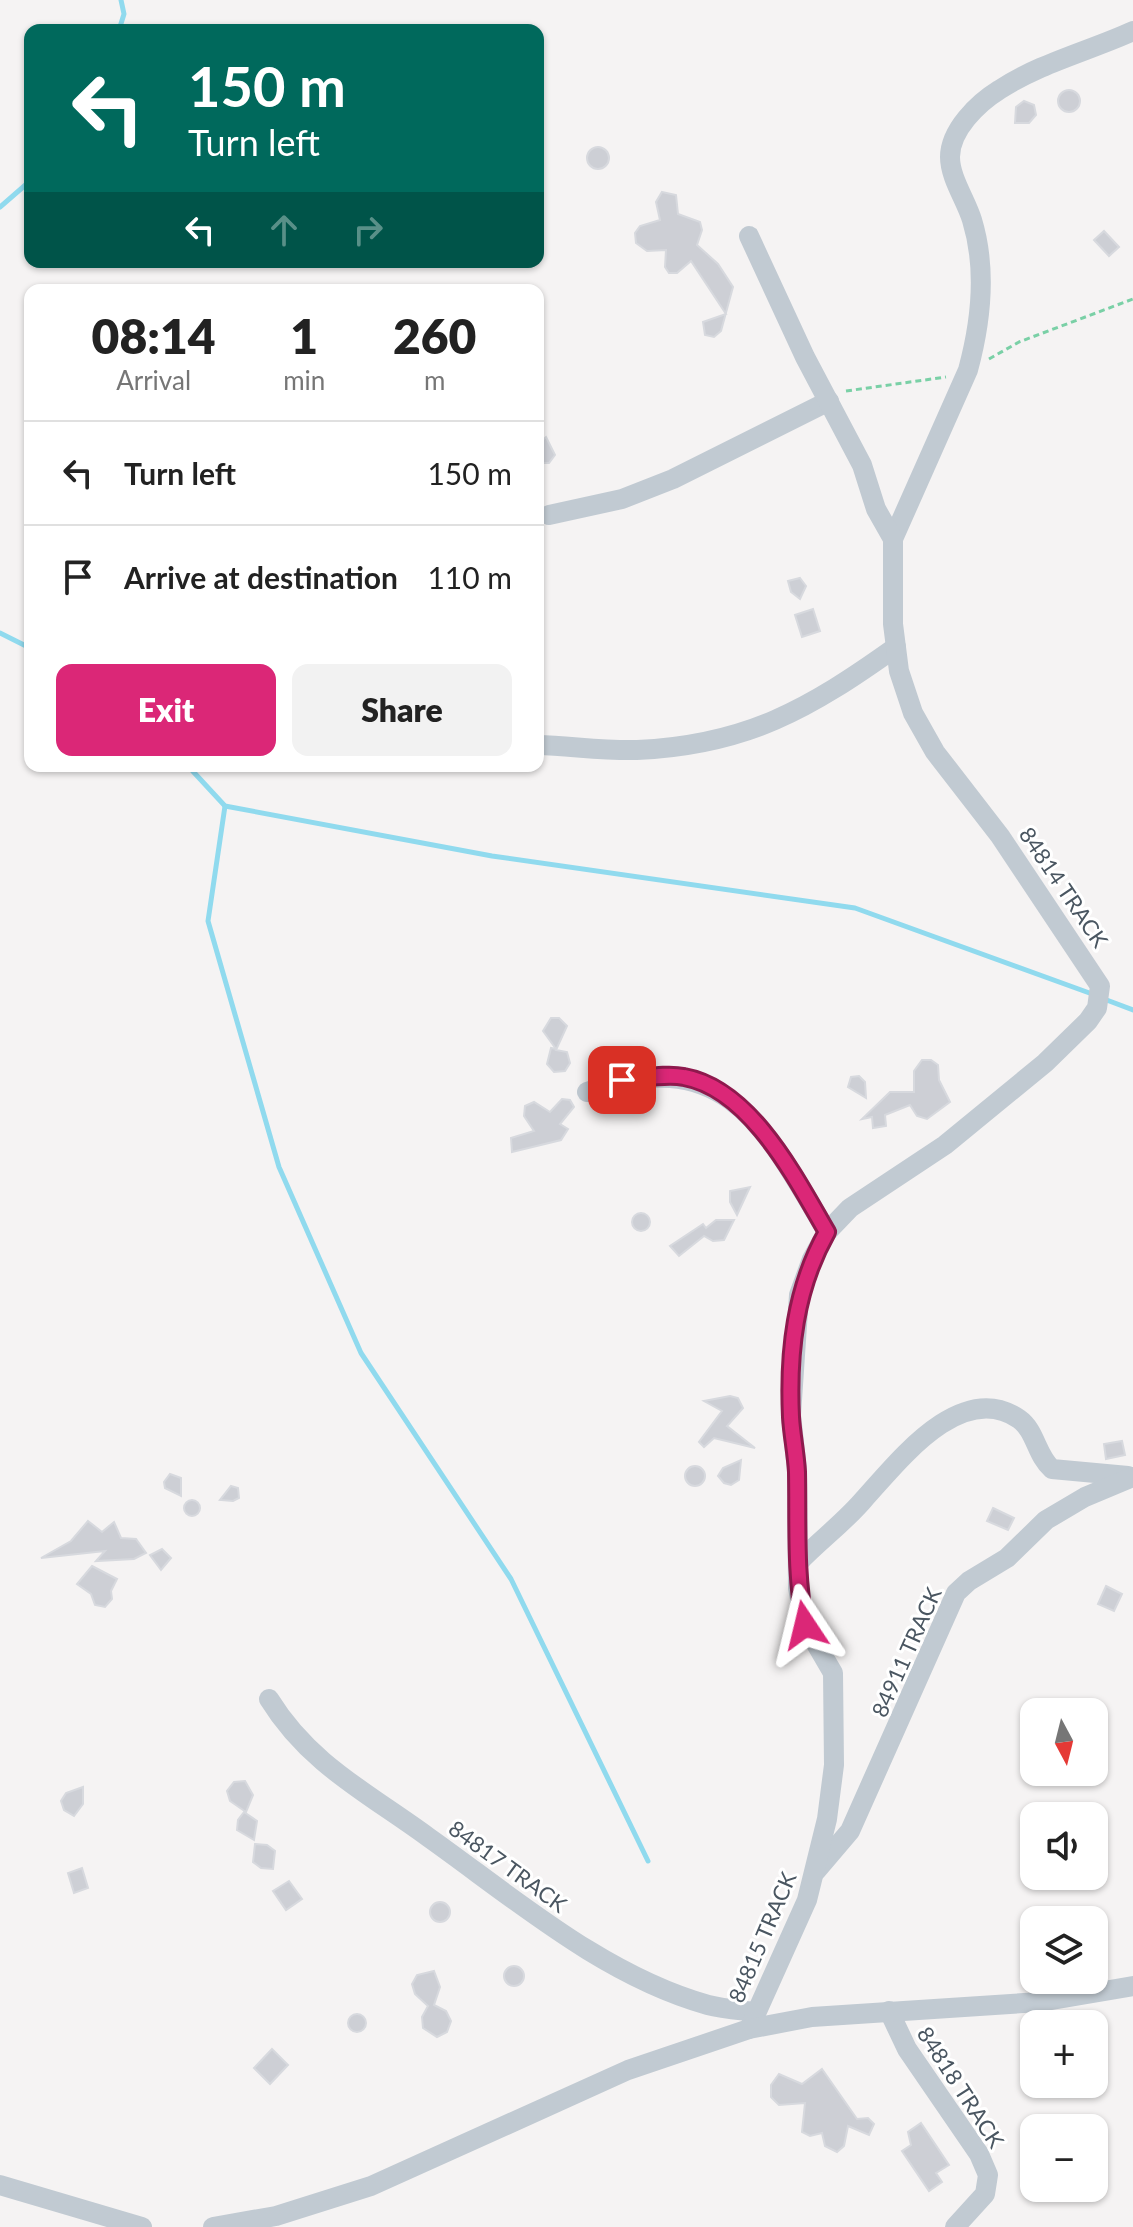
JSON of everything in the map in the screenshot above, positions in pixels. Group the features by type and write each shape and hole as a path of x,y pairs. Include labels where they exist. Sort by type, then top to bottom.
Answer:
{"street":[{"path":"893,539 968,370 976,341 981,300 979,252 968,205 950,157 957,133 997,91 1026,74 1133,31"},
{"name":"84814 TRACK","path":"749,236 862,465 876,509 893,539 896,647 913,713 935,752 1000,836 1093,971 1100,986 1100,997 1088,1021 1045,1063 945,1145 850,1208 827,1232 799,1295 794,1332 791,1415 797,1470 798,1588 805,1625 833,1673"},
{"path":"549,515 622,499 673,479 829,401"},
{"path":"544,745 635,750 703,744 763,726 824,698 896,647"},
{"path":"587,1092 622,1080 682,1076 707,1084 728,1098 782,1157 827,1232"},
{"path":"799,1562 865,1498 894,1462 947,1419 968,1412 1005,1412 1020,1419 1029,1428 1037,1450 1052,1469 1133,1477"},
{"name":"84911 TRACK","path":"816,1871 850,1831 956,1593 969,1581 1007,1558 1046,1520 1085,1497 1133,1477"},
{"name":"84815 TRACK","path":"752,2020 796,1926 816,1871 834,1765 833,1673"},
{"name":"84817 TRACK","path":"269,1699 289,1731 328,1769 385,1806 562,1934 678,1995 752,2020"},
{"path":"213,2227 276,2216 371,2186 628,2070 752,2020 963,2009 1040,2002 1133,1986"},
{"name":"84818 TRACK","path":"889,2011 907,2049 979,2154 988,2175 985,2194 972,2218 955,2227"},
{"path":"0,2185 142,2227"}],"building":[{"path":"1069,90 1077,93 1080,101 1077,109 1069,112 1061,109 1058,101 1061,93"},
{"path":"1024,101 1034,105 1036,115 1029,123 1015,123 1016,107"},
{"path":"598,147 606,150 609,158 606,166 598,169 590,166 587,158 590,150"},
{"path":"662,192 676,195 678,214 700,222 702,230 697,245 718,264 733,287 726,314 691,261 677,273 669,273 665,267 666,250 647,251 636,243 635,233 640,226 660,220 656,202"},
{"path":"1104,231 1119,247 1109,256 1094,240"},
{"path":"726,314 721,331 714,337 705,335 703,322"},
{"path":"546,437 555,455 549,463 544,463"},
{"path":"800,578 806,586 800,599 791,592 788,581"},
{"path":"813,609 820,631 802,637 795,615"},
{"path":"551,1018 559,1018 567,1026 556,1050 567,1052 570,1063 565,1071 554,1072 547,1064 551,1048 556,1049 543,1031"},
{"path":"922,1060 931,1060 938,1065 939,1080 950,1102 927,1119 917,1116 910,1105 885,1115 886,1126 873,1128 872,1117 862,1119 890,1092 914,1092 914,1071"},
{"path":"859,1076 865,1082 866,1098 848,1087 851,1077"},
{"path":"562,1099 570,1100 574,1107 560,1124 568,1129 561,1140 512,1152 511,1138 534,1131 524,1116 525,1106 534,1102 550,1112"},
{"path":"750,1187 737,1215 730,1202 730,1191"},
{"path":"641,1213 650,1222 641,1231 632,1222"},
{"path":"716,1220 734,1220 724,1240 713,1241 704,1236 679,1256 670,1246 703,1224 706,1228"},
{"path":"730,1396 738,1398 743,1408 727,1426 755,1448 714,1438 704,1447 699,1442 722,1411 704,1401"},
{"path":"1122,1441 1125,1455 1106,1459 1104,1444"},
{"path":"741,1460 739,1480 731,1485 724,1483 718,1476 723,1468"},
{"path":"695,1466 702,1469 705,1476 702,1483 695,1486 688,1483 685,1476 688,1469"},
{"path":"170,1474 181,1478 181,1496 165,1488 164,1482"},
{"path":"231,1486 238,1488 239,1498 220,1500"},
{"path":"192,1500 198,1502 198,1514 192,1516 186,1514 184,1508 186,1502"},
{"path":"993,1508 1014,1518 1008,1530 987,1521"},
{"path":"88,1521 102,1532 114,1522 121,1538 136,1539 146,1553 134,1559 96,1561 105,1551 41,1558 71,1541"},
{"path":"162,1549 171,1558 161,1570 150,1555"},
{"path":"92,1566 117,1579 111,1591 112,1599 105,1607 95,1605 91,1594 77,1584"},
{"path":"1106,1586 1122,1594 1114,1611 1098,1604"},
{"path":"245,1781 253,1795 246,1812 230,1801 227,1791 234,1782"},
{"path":"83,1787 83,1804 74,1816 64,1810 61,1801 66,1793"},
{"path":"244,1812 257,1821 254,1840 237,1830 238,1820"},
{"path":"255,1844 267,1845 275,1851 273,1869 261,1868 253,1862"},
{"path":"82,1868 88,1888 74,1893 68,1873"},
{"path":"289,1881 302,1899 286,1910 273,1891"},
{"path":"440,1902 447,1905 450,1912 447,1919 440,1922 433,1919 430,1912 433,1905"},
{"path":"514,1966 521,1969 524,1976 521,1983 514,1986 507,1983 504,1976 507,1969"},
{"path":"434,1971 440,1987 434,2005 446,2011 451,2021 447,2032 437,2037 423,2028 422,2017 428,2006 415,1994 412,1984 417,1975"},
{"path":"357,2014 366,2023 357,2032 348,2023"},
{"path":"272,2049 288,2065 270,2084 254,2068"},
{"path":"822,2069 857,2119 868,2118 874,2124 869,2135 848,2126 844,2146 837,2152 825,2146 822,2133 810,2136 802,2132 805,2103 779,2105 771,2097 771,2085 779,2074 802,2084"},
{"path":"921,2123 949,2165 936,2173 942,2182 929,2191 902,2151 911,2145 908,2132"}],"waterway":[{"path":"121,0 124,14 121,24"},
{"path":"0,207 24,186"},
{"path":"0,633 24,645"},
{"path":"194,772 225,806 492,856 855,908 1095,995"},
{"path":"225,806 208,921 279,1167 361,1353 511,1579 648,1861"},
{"path":"1104,999 1133,1010"}],"route":[{"path":"622,1080 682,1076 707,1084 728,1098 790,1167 827,1232 812,1259 799,1295 794,1332 791,1415 797,1470 798,1588 805,1625"}]}
